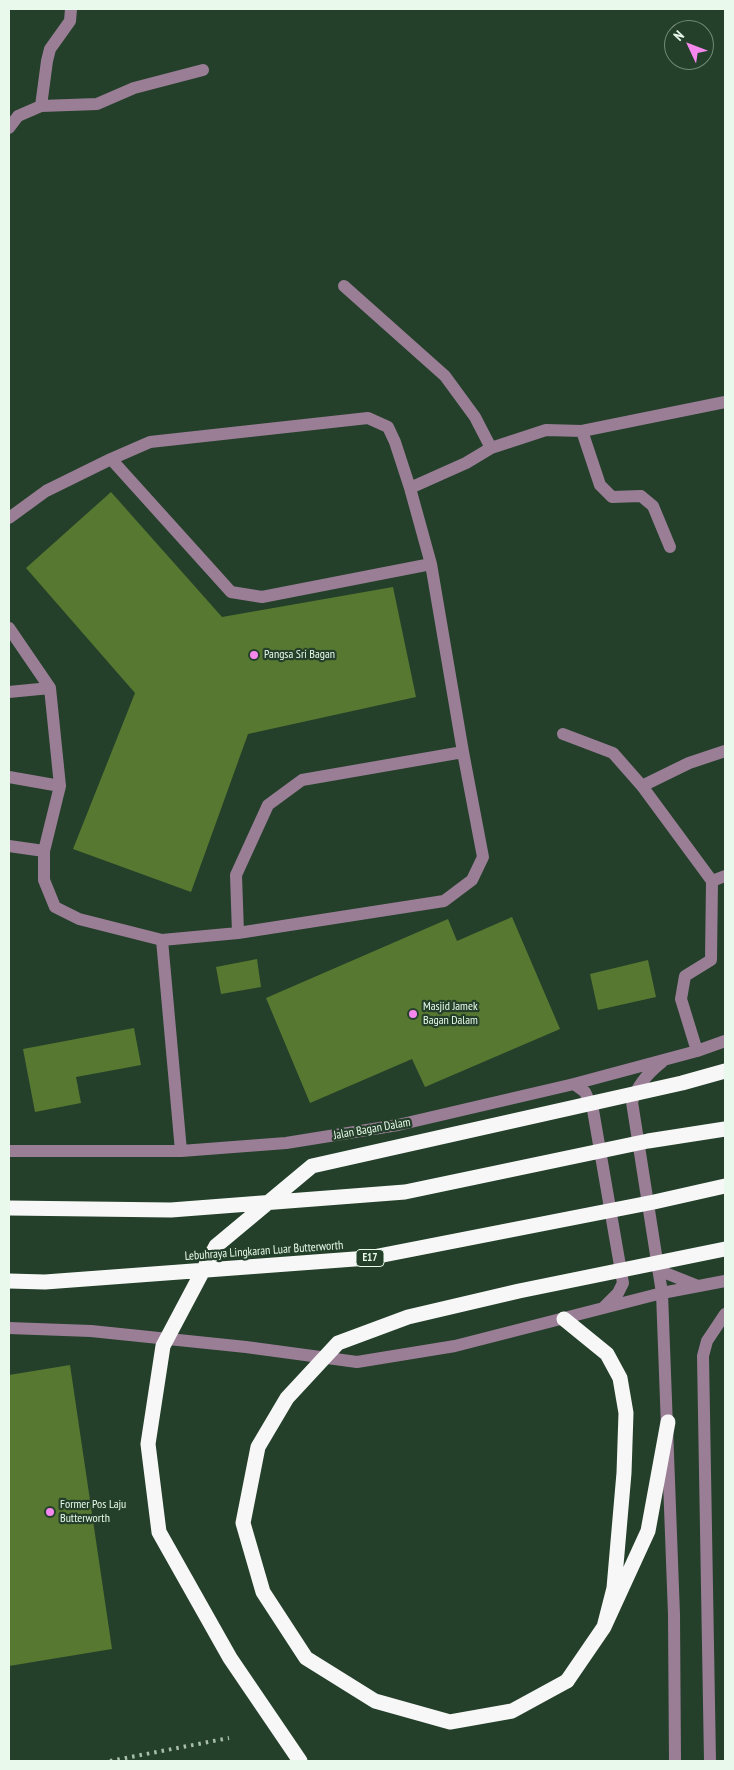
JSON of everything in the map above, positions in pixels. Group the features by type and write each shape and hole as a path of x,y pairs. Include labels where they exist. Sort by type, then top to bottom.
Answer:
{"highway":[{"path":"300,1761 230,1658 160,1532 148,1444 163,1346 216,1246 312,1166 725,1072"},
{"path":"9,1208 171,1210 405,1192 648,1141 725,1129"},
{"name":"Lebuhraya Lingkaran Luar Butterworth","path":"9,1281 45,1282 368,1258 654,1202 725,1186"},
{"path":"668,1422 648,1531 604,1627 567,1680 512,1711 450,1722 375,1702 306,1658 262,1592 243,1523 258,1447 287,1398 338,1343 417,1315 519,1291 725,1249"},
{"path":"564,1319 607,1354 620,1378 626,1413 624,1473 614,1588 604,1627"}],"street":[{"path":"41,106 50,48 70,20 71,9"},
{"path":"9,128 18,116 41,106 97,104 134,88 203,70"},
{"path":"344,286 445,376 475,416 491,448"},
{"path":"410,488 466,463 491,448 546,430 582,431 725,402"},
{"path":"9,518 46,491 150,442 368,418 388,427 410,488 431,564 483,857 472,880 444,901 238,933 162,940 79,919 55,907 44,880 44,851 60,786 50,688 9,628"},
{"path":"582,431 600,485 612,497 641,496 653,506 670,547"},
{"path":"111,459 231,592 262,597 431,564"},
{"path":"9,692 50,688"},
{"path":"563,734 613,753 642,786 712,882 711,960 685,976 681,999 697,1051"},
{"path":"642,786 688,763 725,751"},
{"path":"238,933 236,874 268,805 302,780 463,752"},
{"path":"9,777 60,786"},
{"path":"9,846 44,851"},
{"path":"712,882 725,876"},
{"path":"162,940 182,1151"},
{"name":"Jalan Bagan Dalam","path":"9,1151 182,1151 286,1144 388,1127 574,1084 697,1051 725,1041"},
{"path":"666,1059 644,1079 635,1091 632,1102 662,1293 674,1615 675,1761"},
{"path":"574,1084 585,1092 593,1110 623,1283 618,1293 603,1307"},
{"path":"658,1270 698,1286"},
{"path":"9,1328 91,1331 246,1347 356,1362 455,1346 564,1319 603,1307 725,1280"},
{"path":"710,1761 703,1356 707,1341 725,1314"}],"building":[{"name":"Pangsa Sri Bagan","path":"111,492 222,617 393,587 416,697 248,734 191,892 73,849 135,693 26,568"},
{"name":"Masjid Jamek Bagan Dalam","path":"512,917 560,1029 425,1087 412,1059 310,1103 266,998 448,919 457,941"},
{"path":"257,959 261,987 221,994 216,967"},
{"path":"648,960 656,997 598,1010 590,974"},
{"path":"134,1028 141,1065 76,1077 81,1103 35,1112 23,1049"},
{"name":"Former Pos Laju Butterworth","path":"70,1365 112,1649 9,1666 9,1375"}],"railway":[{"path":"110,1761 229,1738"}],"place":[{"name":"Pangsa Sri Bagan","path":"254,655"},
{"name":"Masjid Jamek Bagan Dalam","path":"413,1014"},
{"name":"Former Pos Laju Butterworth","path":"50,1512"}]}
